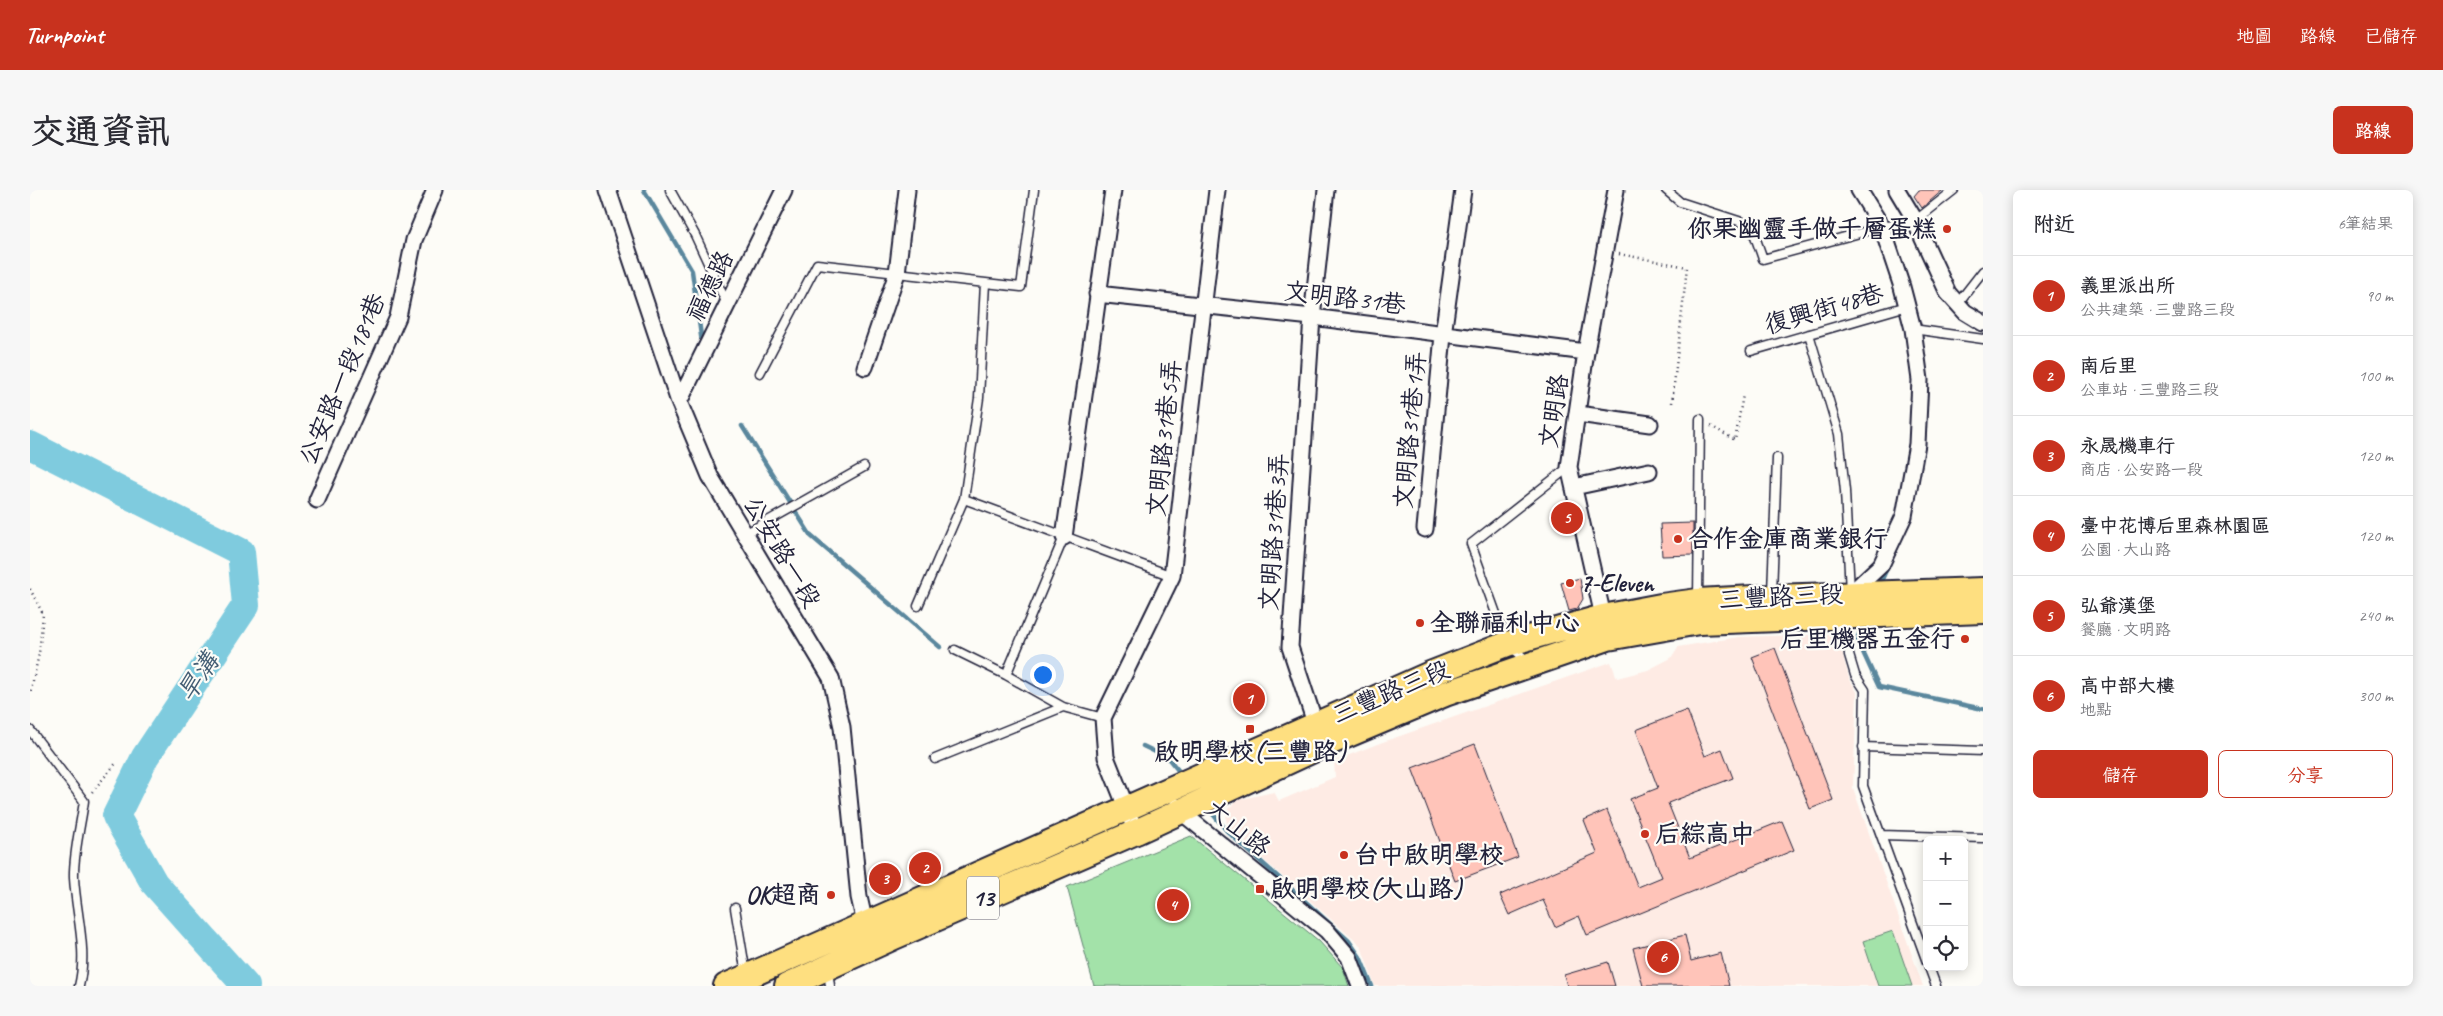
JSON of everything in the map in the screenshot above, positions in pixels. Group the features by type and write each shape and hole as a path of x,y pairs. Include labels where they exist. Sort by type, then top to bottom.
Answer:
{"main road":[{"name":"三豐路三段","path":"1319,735 1531,664 1606,627 1699,622 1983,590"},
{"name":"三豐路三段","path":"787,986 829,977 873,946 1136,832 1174,801 1319,735 1430,674 1507,644 1606,627 1698,601 1772,597 1851,604 1983,611"},
{"name":"三豐路三段","path":"736,981 1127,809 1174,801"}],"street":[{"name":"公安路一段181巷","path":"317,500 398,317 414,240 435,190"},
{"name":"公安路一段","path":"608,190 679,402 710,476 831,678 842,726 859,897 864,924 873,946"},
{"name":"福德路","path":"679,402 784,190"},
{"path":"865,367 897,273 907,190"},
{"path":"1064,537 1113,190"},
{"name":"文明路31巷5弄","path":"1103,718 1172,576 1217,190"},
{"name":"文明路31巷3弄","path":"1319,735 1290,647 1312,317 1326,190"},
{"name":"文明路31巷1弄","path":"1425,529 1443,335 1463,190"},
{"name":"文明路","path":"1606,627 1569,466 1586,352 1616,190"},
{"path":"1851,604 1881,565 1904,516 1917,444 1920,380 1913,329 1907,306 1882,227 1860,190"},
{"path":"1897,190 1915,221 1948,293 1965,312 1983,324"},
{"name":"文明路31巷","path":"1097,294 1312,317 1586,352"},
{"path":"1578,414 1650,424"},
{"path":"1574,487 1649,471"},
{"path":"1103,718 1106,757 1136,832"},
{"name":"大山路","path":"1174,801 1327,931 1350,957 1360,986"}],"lane":[{"path":"670,190 695,235 727,306"},
{"path":"760,373 818,264 1021,287 1034,190"},
{"path":"1666,190 1680,202 1751,225 1763,260 1882,227 1915,221 1954,190"},
{"path":"1958,303 1983,272"},
{"path":"918,606 964,499 979,398 985,283"},
{"name":"復興街48巷","path":"1751,351 1907,306"},
{"path":"1913,329 1983,339"},
{"path":"1809,334 1839,434 1845,491 1851,604 1847,634 1855,675 1865,690 1863,786 1923,951"},
{"path":"1698,601 1700,419"},
{"path":"1772,597 1777,458"},
{"path":"1531,664 1507,644 1471,544 1569,466"},
{"path":"744,535 864,467"},
{"path":"964,499 1172,576"},
{"path":"1006,675 1064,537"},
{"path":"955,650 1006,675 1031,691 1063,707 1103,718"},
{"path":"935,759 1063,707"},
{"path":"30,730 84,801 74,876 82,946 82,975 79,986"},
{"path":"1863,747 1983,751"},
{"path":"1881,835 1983,838"},
{"path":"735,908 736,981"},
{"path":"1930,971 1936,986"}],"path":[{"path":"1605,251 1687,267 1672,403"},
{"path":"1700,419 1735,440 1743,395"},
{"path":"30,589 42,614 39,654 30,694"},
{"path":"84,801 117,762"}],"shaded area":[{"name":"后綜高中","path":"1841,634 1843,656 1849,678 1857,692 1853,788 1923,986 1375,986 1361,946 1229,829 1226,820 1227,810 1237,800 1274,792 1279,801 1335,777 1334,761 1611,662 1617,678 1648,670 1671,658 1678,647 1739,637"}],"green space":[{"path":"1191,836 1319,941 1343,968 1349,986 1094,986 1067,887"},
{"path":"1893,931 1912,986 1878,986 1863,941"}],"building":[{"path":"1919,190 1943,190 1922,208 1914,196"},
{"name":"合作金庫商業銀行","path":"1693,523 1693,555 1662,556 1660,524"},
{"path":"1580,578 1583,599 1577,609 1569,611 1561,583"},
{"path":"1775,648 1833,800 1810,809 1752,657"},
{"path":"1687,710 1705,756 1722,749 1733,778 1668,803 1690,858 1782,821 1794,850 1587,935 1579,916 1555,927 1543,900 1509,915 1500,895 1597,853 1584,820 1607,810 1638,887 1662,877 1630,799 1658,788 1636,730"},
{"path":"1475,744 1518,857 1455,881 1412,768"},
{"path":"1685,935 1691,961 1721,953 1729,986 1643,986 1633,948"},
{"path":"1608,962 1615,986 1567,986 1564,975"}],"waterway":[{"path":"644,190 692,271 702,343"},
{"path":"742,426 811,536 940,647"},
{"name":"旱溝","path":"30,445 241,552 246,605 145,757 116,816 154,883 246,986"},
{"path":"1879,586 1887,568"},
{"path":"1864,623 1857,639 1879,687 1983,709"},
{"path":"1143,746 1168,758 1182,775"},
{"path":"1207,807 1227,831 1349,941 1360,957 1372,986"}],"place":[{"name":"你果幽靈手做千層蛋糕","path":"1947,229"},
{"name":"弘爺漢堡","path":"1567,518"},
{"name":"合作金庫商業銀行","path":"1678,539"},
{"name":"7-Eleven","path":"1570,583"},
{"name":"全聯福利中心","path":"1420,623"},
{"name":"后里機器五金行","path":"1965,639"},
{"name":"義里派出所","path":"1249,699"},
{"name":"啟明學校(三豐路)","path":"1250,729"},
{"name":"后綜高中","path":"1645,834"},
{"name":"台中啟明學校","path":"1344,855"},
{"name":"南后里","path":"925,868"},
{"name":"永晟機車行","path":"885,879"},
{"name":"啟明學校(大山路)","path":"1260,889"},
{"name":"OK超商","path":"831,895"},
{"name":"臺中花博后里森林園區","path":"1173,905"},
{"name":"高中部大樓","path":"1663,957"}]}
